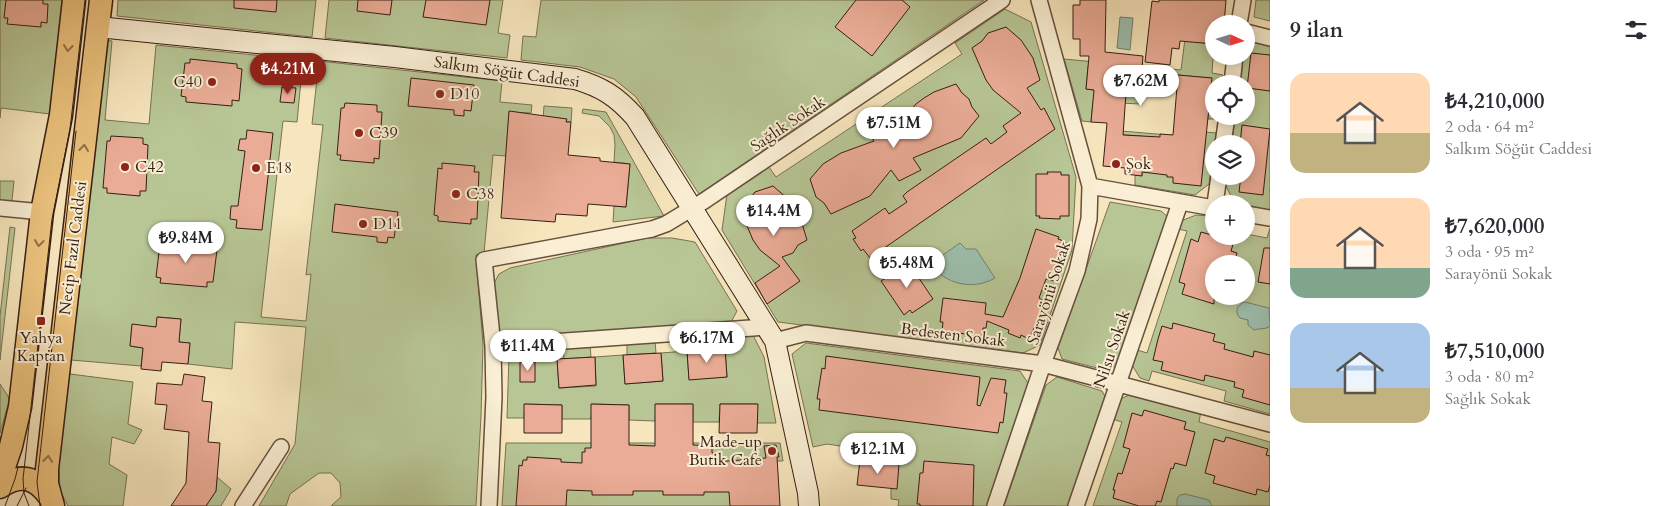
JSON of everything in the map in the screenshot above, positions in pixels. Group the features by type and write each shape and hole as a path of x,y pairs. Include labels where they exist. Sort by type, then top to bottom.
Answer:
{"main road":[{"name":"Necip Fazıl Caddesi","path":"0,479 11,446 20,407 42,212 61,115 74,0"},
{"name":"Necip Fazıl Caddesi","path":"52,503 47,484 47,469 101,0"},
{"path":"0,487 15,479 37,482 44,487 52,503"}],"street":[{"name":"Sağlık Sokak","path":"493,346 484,260 666,224 692,209 1002,0"},
{"name":"Sarayönü Sokak","path":"995,506 1077,271 1089,219 1090,186 1039,0"},
{"path":"1240,15 1242,0"},
{"name":"Salkım Söğüt Caddesi","path":"98,27 395,57 579,80 600,88 621,101 635,117 770,334 812,502"},
{"path":"1255,34 1270,38"},
{"path":"1090,186 1205,207"},
{"name":"Nilsu Sokak","path":"1076,506 1180,203"},
{"path":"0,208 42,212"},
{"path":"1255,216 1270,218"},
{"name":"Bedesten Sokak","path":"493,346 806,333 1043,364 1270,424"},
{"path":"488,506 494,397 493,346"},
{"path":"243,506 281,447"}],"green space":[{"path":"0,0 62,0 50,114 1,108 0,118"},
{"path":"118,0 316,0 312,37 117,16"},
{"path":"329,0 503,0 498,33 510,35 507,58 325,38"},
{"path":"541,0 984,0 699,194 636,97 614,79 580,67 521,60 523,36 536,37"},
{"path":"1190,0 1196,42 1205,43 1205,65 1213,65 1212,73 1223,75 1205,75 1205,77 1144,72 1142,104 1117,103 1117,92 1139,94 1141,71 1088,66 1086,89 1108,92 1107,102 1093,101 1091,122 1082,121 1064,59 1181,70"},
{"path":"1256,0 1270,0 1270,21 1255,17"},
{"path":"1005,9 1031,22 1076,177 1072,250 1040,345 1023,353 778,322 722,230 727,194 769,167 776,177 962,54 955,43"},
{"path":"104,40 112,41 105,120 149,124 156,45 303,60 297,122 283,121 261,317 306,321 311,274 306,275 323,125 312,124 319,61 502,81 500,102 532,105 531,113 509,112 506,156 493,155 484,253 476,255 483,345 476,506 331,506 341,497 340,483 331,473 319,473 290,494 286,506 259,506 295,444 306,327 235,322 232,369 188,364 190,343 179,342 181,319 158,317 156,327 132,325 130,346 143,348 141,366 71,360 70,374 133,382 128,424 142,430 134,444 112,437 109,464 127,475 123,506 68,506 60,491 59,465"},
{"path":"1255,41 1270,45 1270,210 1255,208 1255,195 1230,195 1226,186 1255,185 1255,135 1233,135 1234,125 1255,125 1255,75 1241,75 1242,65 1255,65"},
{"path":"544,106 572,108 571,122 566,122 566,119 550,117 543,120"},
{"path":"583,109 606,112 664,216 613,222 614,206 626,207 630,164 614,162 614,135 610,127 599,116 582,113"},
{"path":"1110,130 1180,136 1181,130 1216,133 1216,135 1205,135 1205,185 1208,185 1195,195 1135,185 1135,175 1142,175 1142,136 1109,134"},
{"path":"0,181 14,181 11,210 0,208"},
{"path":"1110,202 1161,211 1168,217 1120,361 1109,371 1062,359 1058,348"},
{"path":"1196,215 1205,216 1205,245 1255,245 1255,236 1267,238 1270,228 1270,414 1224,401 1226,391 1152,371 1149,381 1140,378 1132,365 1137,350 1147,353 1187,231 1178,229 1181,221"},
{"path":"10,227 15,228 0,360 0,316"},
{"path":"647,238 672,238 695,242 737,311 731,322 499,338 493,285 499,274 510,268"},
{"path":"753,335 764,357 776,423 757,423 757,404 720,404 719,422 693,422 693,404 656,404 655,421 629,420 629,405 592,404 591,419 562,419 562,405 525,404 524,418 507,418 509,356 518,351 538,349 539,360 557,359 559,388 596,386 595,357 623,355 625,384 663,381 661,353 687,351 689,379 727,377 725,348 732,348 732,336"},
{"path":"717,337 717,349 692,351 692,339"},
{"path":"655,341 656,353 627,355 627,343"},
{"path":"806,343 1020,371 1028,383 987,506 898,506 899,500 891,499 891,488 899,464 860,460 860,449 827,444 813,447 792,354"},
{"path":"590,345 591,357 564,359 563,348"},
{"path":"1057,377 1102,391 1107,400 1070,506 1004,506 1046,385"},
{"path":"0,384 9,401 0,433"},
{"path":"1134,393 1201,411 1199,422 1270,442 1270,506 1093,506 1122,422 1112,419 1118,400"},
{"path":"506,443 780,443 783,461 769,461 731,506 502,506"},
{"path":"217,477 231,489 221,506 206,506 216,491"}],"shaded area":[{"path":"1120,17 1133,18 1130,50 1117,48"},
{"path":"960,243 966,249 976,249 995,278 987,282 969,285 951,281 936,271 930,264"},
{"path":"1255,304 1269,308 1270,326 1254,330 1248,325 1248,320 1240,318 1237,308 1239,305"},
{"path":"1185,494 1209,500 1212,506 1177,506 1177,499 1180,495"}],"building":[{"path":"6,0 43,0 43,4 48,4 47,23 41,22 41,27 7,24 8,18 4,18"},
{"path":"234,0 277,0 276,12 234,8"},
{"path":"358,0 392,0 390,15 357,11"},
{"path":"426,0 490,0 486,25 423,17"},
{"path":"856,0 902,0 910,7 872,56 835,27"},
{"path":"1080,0 1106,0 1105,52 1143,56 1140,94 1126,93 1123,135 1160,137 1160,134 1173,135 1178,75 1205,77 1205,125 1207,125 1201,186 1173,183 1173,177 1167,177 1167,175 1142,172 1142,176 1125,174 1125,168 1103,166 1107,123 1091,122 1094,90 1086,89 1089,56 1080,56 1080,39 1073,39 1073,5 1080,5"},
{"path":"1159,0 1226,0 1225,15 1205,15 1205,43 1180,41 1179,49 1172,48 1170,65 1145,62 1152,1 1159,2"},
{"path":"1006,27 1021,40 1033,58 1040,80 1027,88 1041,110 1044,108 1055,129 870,258 863,249 861,251 853,239 856,238 852,231 885,208 889,214 907,202 903,196 907,192 986,138 991,144 1007,132 1003,126 1021,113 993,90 986,80 972,48 982,41 988,33"},
{"path":"1255,53 1270,55 1270,91 1255,89 1255,75 1248,75 1250,65 1255,65"},
{"name":"C40","path":"190,59 237,64 237,68 242,69 239,101 232,100 232,106 186,102 186,97 181,96 185,63 190,63"},
{"name":"D10","path":"411,78 474,85 471,111 464,110 464,116 454,115 454,110 408,106"},
{"path":"956,84 969,99 979,116 961,138 913,158 921,170 899,181 891,170 870,196 831,214 824,203 816,197 810,179 823,164 841,153 874,141 867,131 885,117 893,131 916,104 924,98"},
{"path":"282,87 296,88 294,103 280,102"},
{"name":"C39","path":"345,103 377,105 377,112 382,112 379,159 374,158 374,163 340,160 341,155 337,155 341,108 344,108"},
{"path":"509,111 567,119 566,122 571,122 568,155 600,158 600,161 630,164 626,207 588,204 587,216 556,214 555,222 501,218"},
{"path":"1242,125 1270,129 1263,195 1239,192 1240,185 1255,185 1255,135 1241,135"},
{"name":"E18","path":"247,130 273,133 262,230 236,228 237,220 230,219 231,206 238,206 245,151 238,150 240,139 246,139"},
{"name":"C42","path":"111,136 143,138 143,144 148,145 146,191 140,191 140,196 107,193 107,188 103,188 107,141 110,141"},
{"name":"C38","path":"442,163 475,166 474,172 479,172 477,219 471,219 471,224 438,221 438,216 434,215 438,168 442,169"},
{"path":"1047,172 1061,172 1061,175 1069,175 1069,216 1060,216 1060,219 1039,218 1040,216 1036,216 1036,174 1048,174"},
{"path":"773,186 794,207 800,217 807,240 798,245 793,253 782,257 800,281 767,304 755,283 780,266 760,250 753,240 739,207 749,200 755,192"},
{"name":"D11","path":"335,204 398,212 394,238 388,237 387,243 377,242 377,237 332,232"},
{"path":"1036,229 1059,237 1058,239 1066,242 1054,281 1046,279 1039,298 1046,302 1029,339 1021,335 1020,338 1008,333 1009,330 987,321 986,328 983,328 982,336 942,331 943,322 940,322 943,298 986,303 985,314 1003,317 1020,278"},
{"path":"1201,232 1205,233 1205,245 1233,245 1231,251 1237,253 1236,255 1205,255 1205,301 1182,294 1185,284 1179,282 1191,239 1198,242"},
{"path":"165,241 212,245 211,249 217,250 213,282 207,282 207,287 160,283 161,278 156,277 160,244 165,244"},
{"path":"1264,248 1270,248 1270,284 1258,282"},
{"path":"908,262 933,299 912,313 910,310 904,315 881,281 889,276 887,273 898,266 900,268"},
{"path":"157,317 181,319 179,342 190,343 188,364 162,362 161,371 141,369 143,348 130,346 132,324 156,327"},
{"path":"1173,323 1215,334 1213,341 1225,344 1224,349 1253,357 1254,351 1270,355 1270,405 1242,397 1244,390 1234,387 1235,382 1205,375 1204,381 1161,370 1163,362 1153,360 1158,339 1162,326 1172,329"},
{"path":"725,348 727,377 689,380 687,351"},
{"path":"661,353 663,381 625,384 623,355"},
{"path":"826,356 980,377 977,405 980,406 991,378 1006,380 1004,393 1007,393 1003,423 1000,422 998,433 819,410 820,399 817,399 822,368 825,369"},
{"path":"595,357 596,385 559,388 557,359"},
{"path":"520,362 535,362 535,382 520,382"},
{"path":"184,374 205,377 202,401 212,402 208,442 220,443 216,491 206,506 171,506 186,483 189,432 164,429 167,405 155,404 157,383 182,385"},
{"path":"524,404 562,405 562,433 524,433"},
{"path":"591,404 629,405 629,445 655,446 655,404 693,404 693,445 712,446 712,453 715,453 715,462 766,458 764,446 776,445 779,457 777,457 780,506 730,506 729,492 704,492 704,495 663,495 663,491 633,491 633,495 592,495 592,491 567,490 566,506 516,506 519,465 522,466 523,460 527,460 527,457 561,459 561,462 582,463 582,452 585,452 585,448 591,448"},
{"path":"720,404 758,404 757,433 719,433"},
{"path":"1144,410 1186,422 1184,429 1195,432 1186,466 1175,463 1173,469 1171,468 1161,502 1157,501 1155,506 1139,506 1113,498 1115,490 1113,490 1118,473 1122,474 1130,449 1123,447 1132,413 1142,416"},
{"path":"1226,437 1268,449 1266,455 1270,456 1270,485 1268,492 1257,489 1256,495 1213,483 1215,476 1205,473 1214,439 1224,442"},
{"path":"860,460 899,464 897,489 857,485"},
{"path":"924,461 974,465 973,506 920,506 920,504 917,504 920,473 923,473"}],"tram line":[{"path":"29,506 24,493 23,479 52,219 70,129 85,0"},
{"path":"40,506 37,482 76,131"},
{"path":"5,506 18,467"},
{"path":"17,506 26,488"}],"place":[{"name":"C40","path":"212,82"},
{"name":"D10","path":"440,94"},
{"name":"C39","path":"359,133"},
{"name":"Şok","path":"1116,164"},
{"name":"C42","path":"125,167"},
{"name":"E18","path":"256,168"},
{"name":"C38","path":"456,194"},
{"name":"D11","path":"363,224"},
{"name":"Yahya Kaptan","path":"41,321"},
{"name":"Made-up Butik Cafe","path":"772,451"}]}
